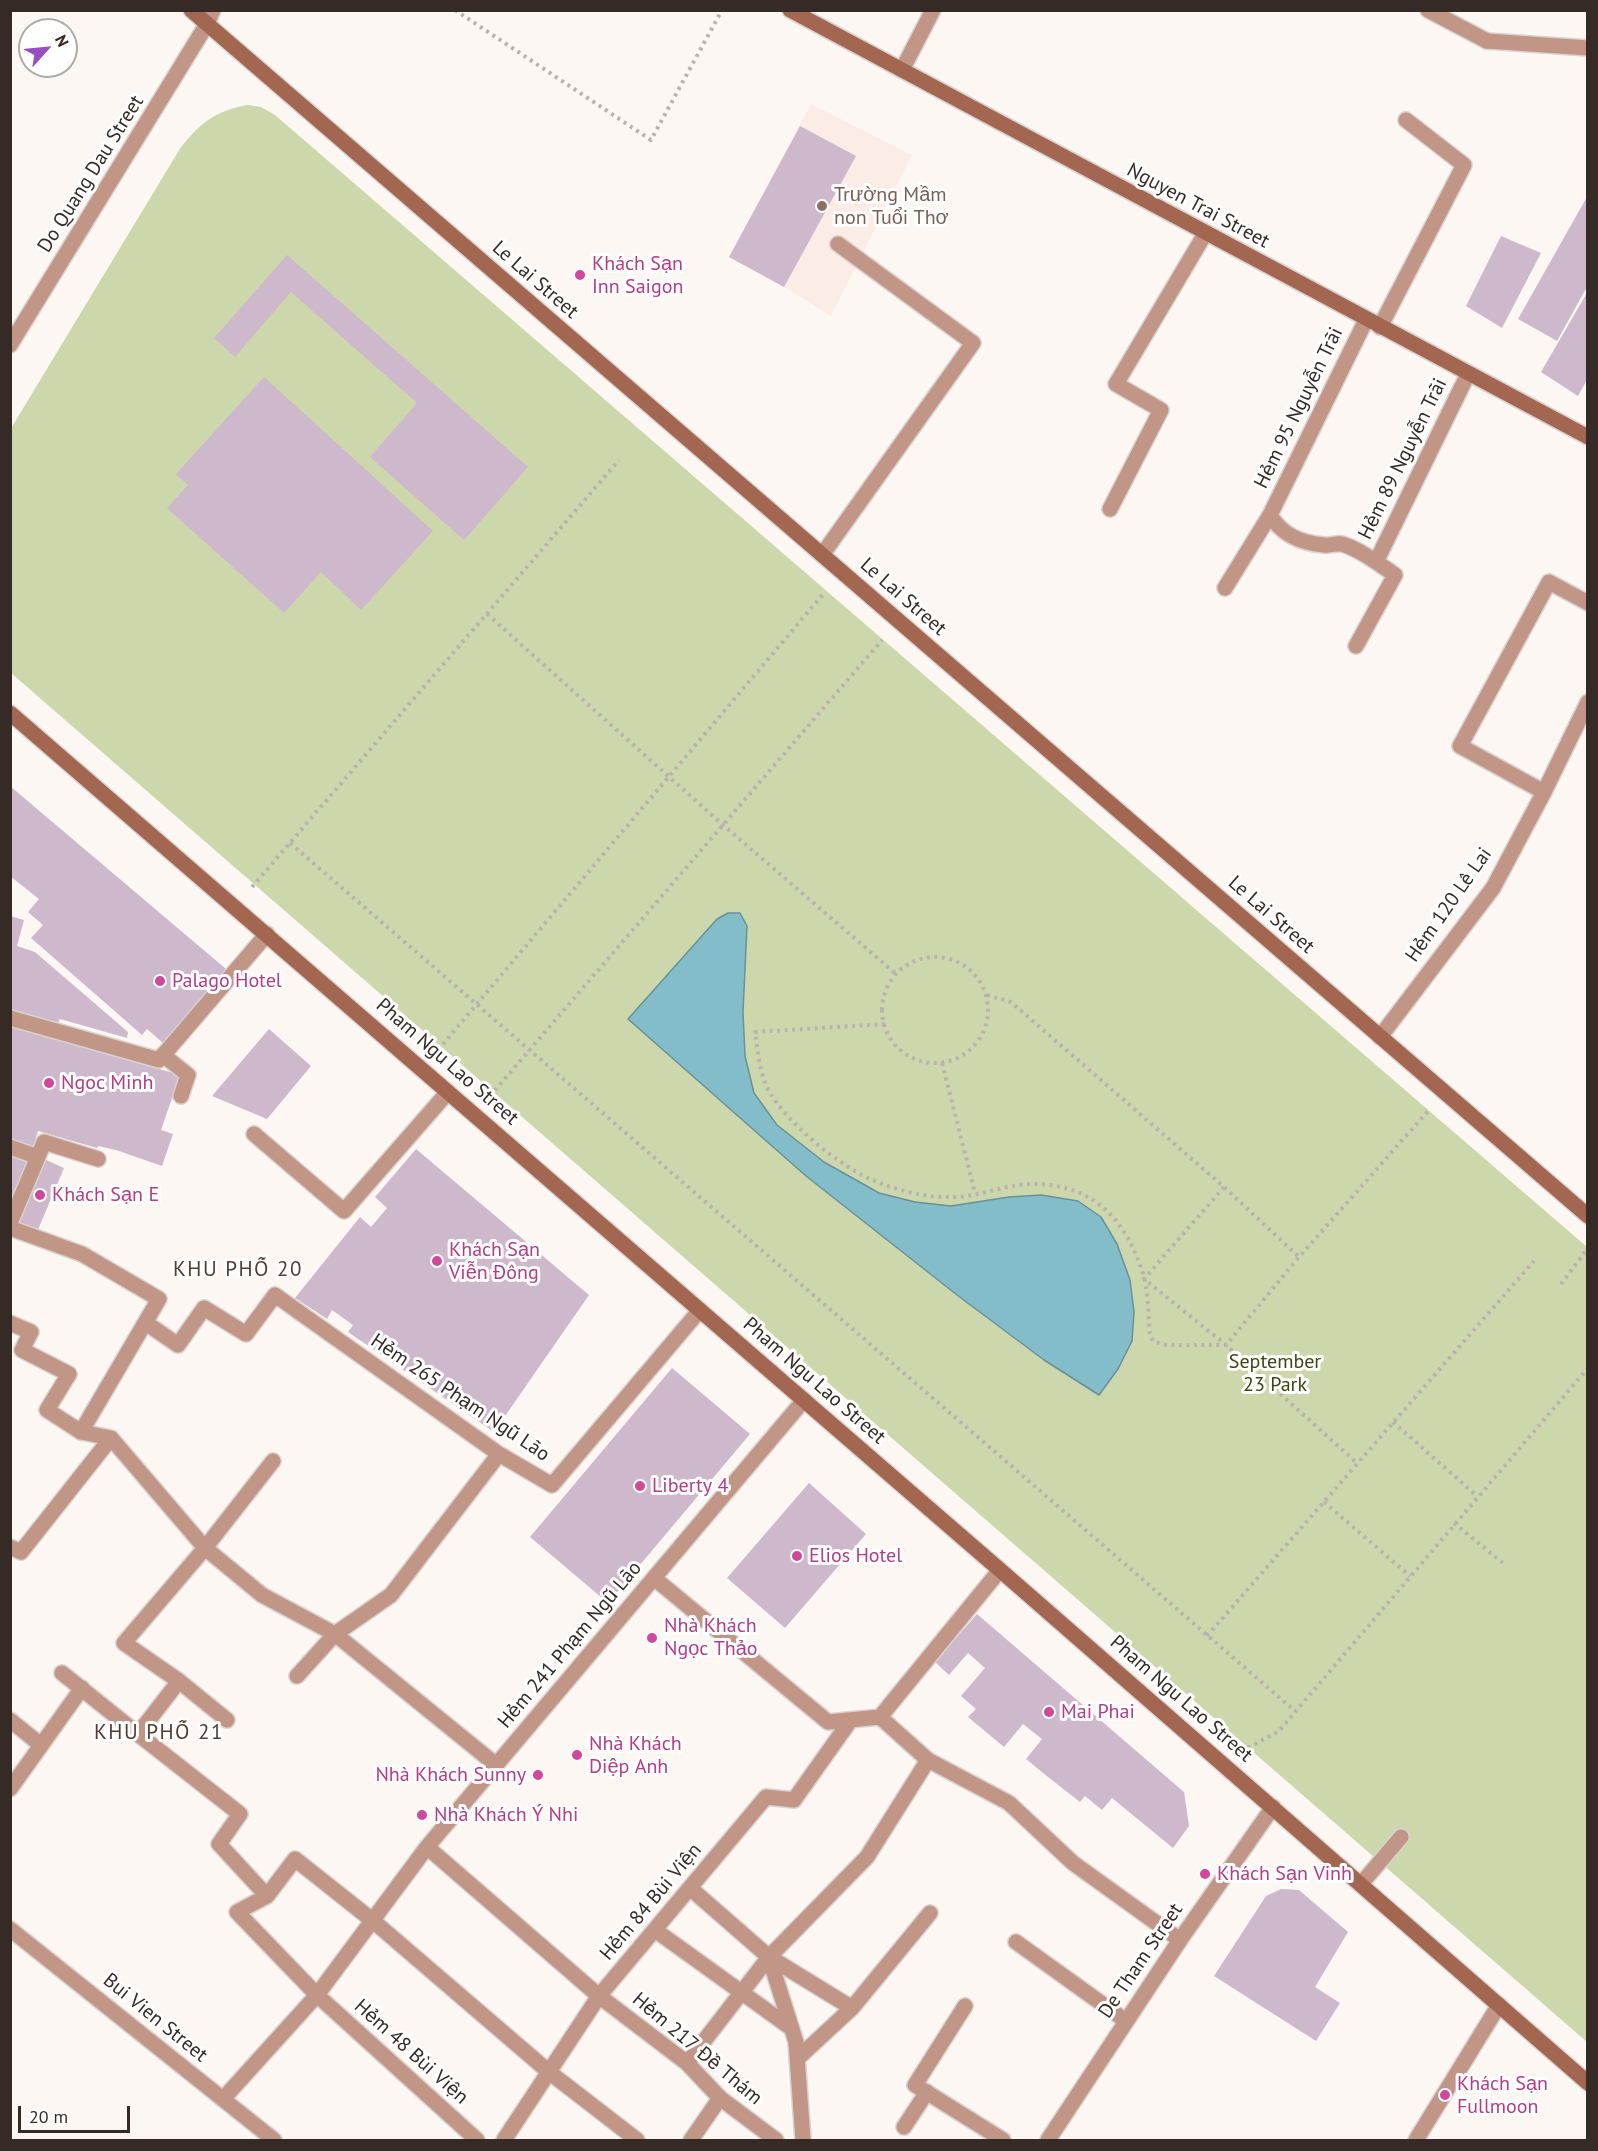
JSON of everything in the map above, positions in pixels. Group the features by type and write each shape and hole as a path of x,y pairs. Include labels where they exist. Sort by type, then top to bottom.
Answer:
{"main road":[{"name":"Le Lai Street","path":"191,10 210,17 822,555 1587,1216"},
{"name":"Nguyen Trai Street","path":"790,10 1587,437"},
{"name":"Pham Ngu Lao Street","path":"10,713 1273,1807 1587,2083"}],"street":[{"path":"902,70 933,10"},
{"path":"1428,10 1487,41 1587,48"},
{"name":"Do Quang Dau Street","path":"10,345 210,17"},
{"path":"1380,327 1464,165 1406,120"},
{"path":"1110,509 1161,410 1116,384 1205,234"},
{"path":"822,555 973,343 838,244"},
{"name":"Hẻm 95 Nguyễn Trãi","path":"1225,588 1270,515 1366,320"},
{"name":"Hẻm 89 Nguyễn Trãi","path":"1376,562 1468,375"},
{"name":"Hẻm 95 Nguyễn Trãi","path":"1270,515 1278,527 1300,542 1341,544"},
{"name":"Hẻm 89 Nguyễn Trãi","path":"1341,544 1376,562 1395,576 1356,646"},
{"path":"1544,792 1460,746 1549,582 1587,603"},
{"name":"Hẻm 120 Lê Lai","path":"1380,1037 1493,888 1544,792 1587,702"},
{"path":"10,1018 159,1060 267,934"},
{"path":"163,1055 188,1075 181,1096"},
{"path":"254,1134 344,1212 448,1092"},
{"path":"10,1223 44,1142 98,1159"},
{"path":"10,1147 38,1157"},
{"path":"10,1228 82,1254 159,1299 81,1432"},
{"name":"Hẻm 265 Phạm Ngũ Lão","path":"146,1323 178,1345 204,1308 246,1334 275,1295 499,1454 552,1485 700,1310"},
{"path":"10,1323 31,1332 22,1350 69,1374 46,1410 81,1432 111,1438 205,1548 262,1595 335,1634 495,1764"},
{"name":"Hẻm 241 Phạm Ngũ Lão","path":"223,2099 317,1995 427,1847 804,1400"},
{"path":"10,1547 21,1552 111,1438"},
{"path":"297,1676 335,1634 391,1595 499,1454"},
{"path":"227,1720 179,1681 124,1643 205,1548 273,1461"},
{"path":"654,1578 828,1722 879,1717 1000,1570"},
{"path":"62,1673 240,1814 219,1844 267,1896 295,1859 372,1920 549,2072 637,2140"},
{"path":"138,1734 179,1681"},
{"path":"10,1789 82,1688"},
{"path":"879,1717 928,1760 1009,1803 1073,1863 1180,1940"},
{"path":"10,1720 41,1745"},
{"name":"Hẻm 84 Bùi Viện","path":"504,2140 599,1996 766,1797 794,1800 850,1721"},
{"path":"687,2063 769,1958 867,1857 928,1760"},
{"name":"De Tham Street","path":"1048,2140 1180,1940 1273,1807"},
{"path":"1361,1884 1401,1838"},
{"name":"Hẻm 217 Ðề Thám","path":"427,1847 599,1996 687,2063 720,2098 776,2140"},
{"path":"690,1888 769,1958 852,2007"},
{"name":"Hẻm 48 Bùi Viện","path":"267,1896 237,1912 317,1995 477,2140"},
{"path":"798,2058 852,2007 930,1913"},
{"name":"Bui Vien Street","path":"10,1929 274,2140"},
{"path":"655,1930 791,2028"},
{"path":"1016,1942 1126,2021"},
{"path":"769,1958 798,2058 803,2140"},
{"path":"1416,2140 1499,2005"},
{"path":"965,2006 915,2085 1003,2140"},
{"path":"904,2127 927,2092"},
{"path":"691,2140 720,2098"}],"path":[{"path":"455,10 651,140 722,10"},
{"path":"235,907 620,460"},
{"path":"422,1069 842,572"},
{"path":"487,614 723,825 896,974"},
{"path":"474,1114 898,621"},
{"path":"290,843 1295,1712"},
{"path":"930,957 948,958 965,966 978,978 987,995 988,1013 984,1031 975,1047 960,1058 942,1063 926,1063 910,1057 897,1047 888,1034 883,1019 883,1002 896,974 912,962 930,957"},
{"path":"987,995 1011,1002 1224,1186 1299,1257"},
{"path":"885,1024 755,1032 759,1062 767,1087 783,1112 810,1137 843,1162 875,1181 902,1190 953,1197 1006,1186 1037,1184 1067,1187 1087,1195 1106,1208 1120,1225 1132,1247 1144,1279 1150,1336 1154,1342 1167,1345 1226,1345"},
{"path":"942,1063 975,1194"},
{"path":"1226,1345 1299,1257 1444,1092"},
{"path":"1144,1279 1224,1186"},
{"path":"1561,1284 1587,1248"},
{"path":"1207,1636 1534,1261"},
{"path":"1144,1279 1226,1345 1357,1463"},
{"path":"1248,1748 1279,1731 1587,1368"},
{"path":"1393,1422 1477,1496"},
{"path":"1324,1502 1410,1576"},
{"path":"1454,1523 1503,1563"}],"shaded area":[{"name":"Trường Mầm non Tuổi Thơ","path":"811,104 912,155 831,316 729,257"}],"green space":[{"name":"September 23 Park","path":"248,105 261,107 275,115 1587,1247 1587,2042 11,673 10,430 181,147 210,118 227,110"}],"water":[{"path":"728,913 740,913 747,926 743,1012 745,1056 754,1093 777,1125 824,1162 879,1193 915,1202 951,1206 1009,1197 1041,1195 1078,1201 1101,1217 1117,1244 1130,1280 1134,1312 1132,1341 1118,1369 1099,1395 1044,1360 957,1295 806,1176 628,1019 717,919"}],"building":[{"path":"800,126 856,156 784,287 729,257"},
{"path":"1588,195 1588,285 1557,341 1518,319"},
{"path":"1501,236 1541,253 1502,328 1466,306"},
{"path":"287,255 528,467 464,540 370,457 417,403 291,292 235,357 214,338"},
{"path":"1588,291 1588,378 1578,396 1541,372"},
{"path":"264,377 433,531 361,610 321,572 284,613 167,508 188,485 176,474"},
{"path":"10,786 226,969 163,1043 147,1029 142,1035 31,938 43,925 28,912 39,899 10,876"},
{"path":"10,916 24,920 17,946 35,952 128,1032 127,1038 60,1019 58,1023 10,1009"},
{"path":"10,1026 180,1075 161,1130 173,1134 162,1166 116,1150 98,1146 97,1148 38,1131 32,1151 10,1144"},
{"path":"269,1029 311,1066 267,1119 212,1096"},
{"name":"Khách Sạn Viễn Đông","path":"416,1149 589,1295 494,1432 348,1332 353,1325 332,1310 327,1319 295,1298 360,1217 371,1227 387,1208 375,1197"},
{"path":"12,1153 32,1161 10,1213 10,1157"},
{"name":"Khách Sạn E","path":"44,1159 64,1168 37,1232 16,1223"},
{"name":"Liberty 4","path":"672,1368 750,1434 608,1603 530,1537"},
{"name":"Elios Hotel","path":"809,1483 866,1534 785,1628 727,1578"},
{"path":"977,1614 1184,1792 1189,1826 1173,1848 1112,1798 1102,1810 1085,1796 1080,1802 1026,1759 1042,1739 1023,1724 1004,1747 968,1717 976,1709 961,1696 985,1668 968,1653 949,1675 935,1662"},
{"path":"1281,1889 1299,1890 1348,1932 1315,1987 1340,2003 1316,2041 1214,1976 1266,1896"}],"place":[{"name":"Trường Mầm non Tuổi Thơ","path":"822,206"},
{"name":"Khách Sạn Inn Saigon","path":"580,275"},
{"name":"Palago Hotel","path":"160,981"},
{"name":"Ngoc Minh","path":"49,1083"},
{"name":"Khách Sạn E","path":"40,1195"},
{"name":"Khách Sạn Viễn Đông","path":"437,1261"},
{"name":"Liberty 4","path":"640,1486"},
{"name":"Elios Hotel","path":"797,1556"},
{"name":"Nhà Khách Ngọc Thảo","path":"652,1638"},
{"name":"Mai Phai","path":"1049,1712"},
{"name":"Nhà Khách Diệp Anh","path":"577,1755"},
{"name":"Nhà Khách Sunny","path":"538,1775"},
{"name":"Nhà Khách Ý Nhi","path":"422,1815"},
{"name":"Khách Sạn Vinh","path":"1205,1874"},
{"name":"Khách Sạn Fullmoon","path":"1445,2095"}],"district":[{"name":"KHU PHỐ 20","path":"238,1270"},
{"name":"KHU PHỐ 21","path":"159,1733"}]}
